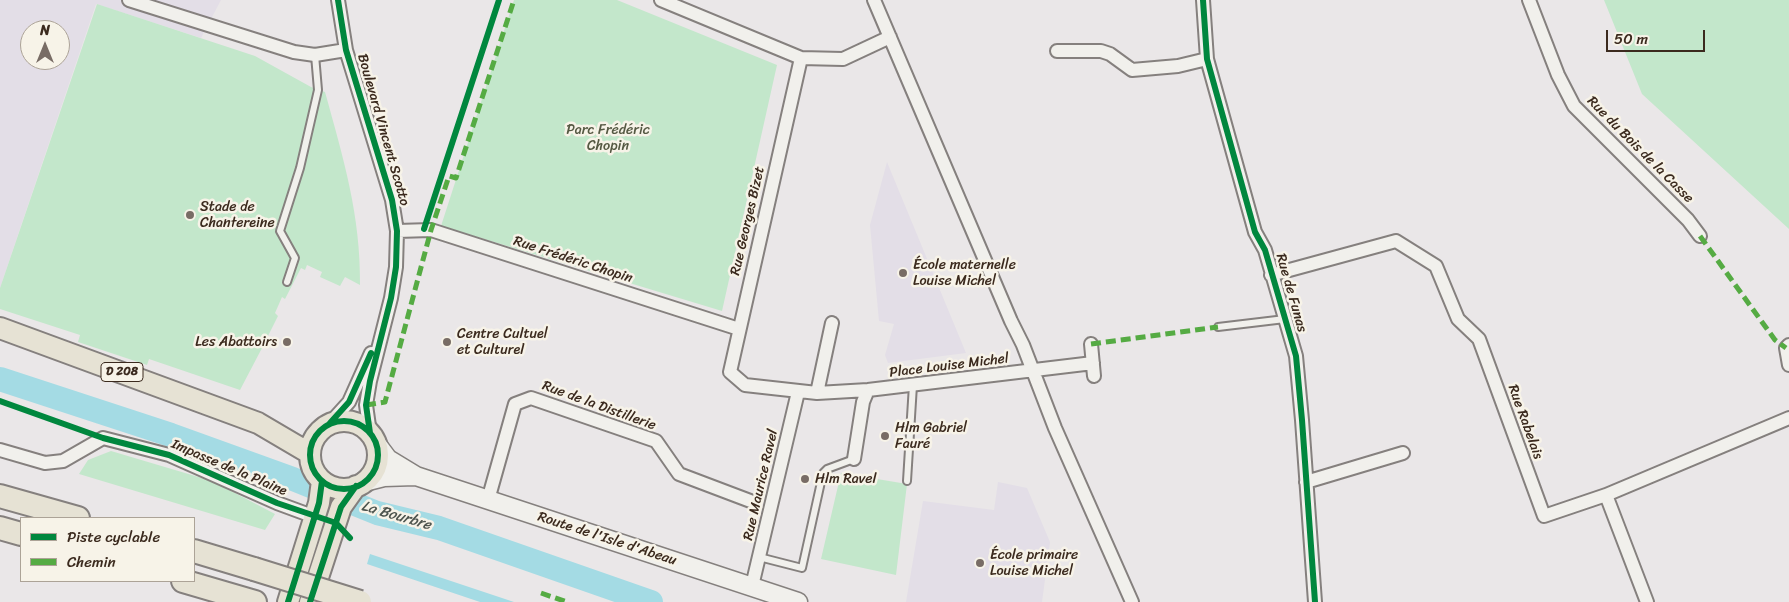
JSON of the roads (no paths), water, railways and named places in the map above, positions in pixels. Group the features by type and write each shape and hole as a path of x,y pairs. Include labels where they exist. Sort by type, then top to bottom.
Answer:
{"highway":[{"path":"0,496 74,517"},
{"path":"0,528 20,534"},
{"path":"195,552 360,602"},
{"path":"187,582 250,600"}],"main road":[{"name":"D 208","path":"0,328 258,423 310,453"},
{"path":"288,602 320,497 310,453 311,444 326,426 341,420 352,421 373,438 376,464 372,474 353,492 310,602"},
{"name":"D 208","path":"258,423 298,429 326,426"},
{"path":"320,497 332,487 353,492"}],"street":[{"path":"129,0 294,52 315,55 346,50"},
{"name":"Boulevard Vincent Scotto","path":"338,0 346,50 392,200 397,230 396,267 366,405 373,438"},
{"path":"662,0 801,58 843,59 890,37"},
{"path":"874,0 1034,371 1055,428 1132,602"},
{"name":"Rue de Funas","path":"1203,0 1207,59 1255,232 1265,250 1285,319 1298,373 1315,602"},
{"name":"Rue du Bois de la Casse","path":"1529,0 1558,75 1574,106 1688,220 1700,236"},
{"path":"1057,51 1101,51 1110,54 1132,70 1178,66 1207,59"},
{"name":"Rue Georges Bizet","path":"745,385 730,372 801,58"},
{"name":"Rue Frédéric Chopin","path":"397,230 431,230 739,329"},
{"name":"Rue Rabelais","path":"1272,275 1396,241 1436,266 1458,319 1479,339 1544,516 1606,495 1789,418"},
{"path":"817,392 832,323"},
{"name":"Boulevard Vincent Scotto","path":"326,426 349,402 384,326"},
{"name":"Place Louise Michel","path":"745,385 798,392 868,390 1034,371 1094,369 1091,344"},
{"path":"1789,345 1786,348 1789,365"},
{"path":"854,459 862,402 868,390"},
{"name":"Rue Maurice Ravel","path":"752,586 798,392"},
{"name":"Rue de la Distillerie","path":"488,500 515,404 531,398 656,441 680,474 753,502"},
{"name":"Impasse de la Plaine","path":"0,450 45,463 63,461 103,438 170,455 278,503 320,497"},
{"name":"Route de l'Isle d'Abeau","path":"373,438 388,459 416,476 798,602"},
{"path":"1306,482 1403,453"},
{"name":"Route de l'Isle d'Abeau","path":"353,492 384,476 416,476"},
{"path":"1606,495 1647,602"}],"lane":[{"path":"287,282 295,258 280,230 300,168 318,90 315,55"},
{"path":"1218,327 1285,319"},
{"path":"907,481 913,385"},
{"path":"759,557 802,568 823,473 827,469 854,459"}],"water":[{"path":"370,554 514,602 480,602 367,564"}],"waterway":[{"name":"La Bourbre","path":"0,379 171,435 293,479 377,513 439,528 651,602"}],"place":[{"name":"Stade de Chantereine","path":"190,215"},
{"name":"École maternelle Louise Michel","path":"903,273"},
{"name":"Les Abattoirs","path":"287,342"},
{"name":"Centre Cultuel et Culturel","path":"447,342"},
{"name":"Hlm Gabriel Fauré","path":"885,436"},
{"name":"Hlm Ravel","path":"805,479"},
{"name":"École primaire Louise Michel","path":"980,563"}],"park label":[{"name":"Parc Frédéric Chopin","path":"608,138"}]}
